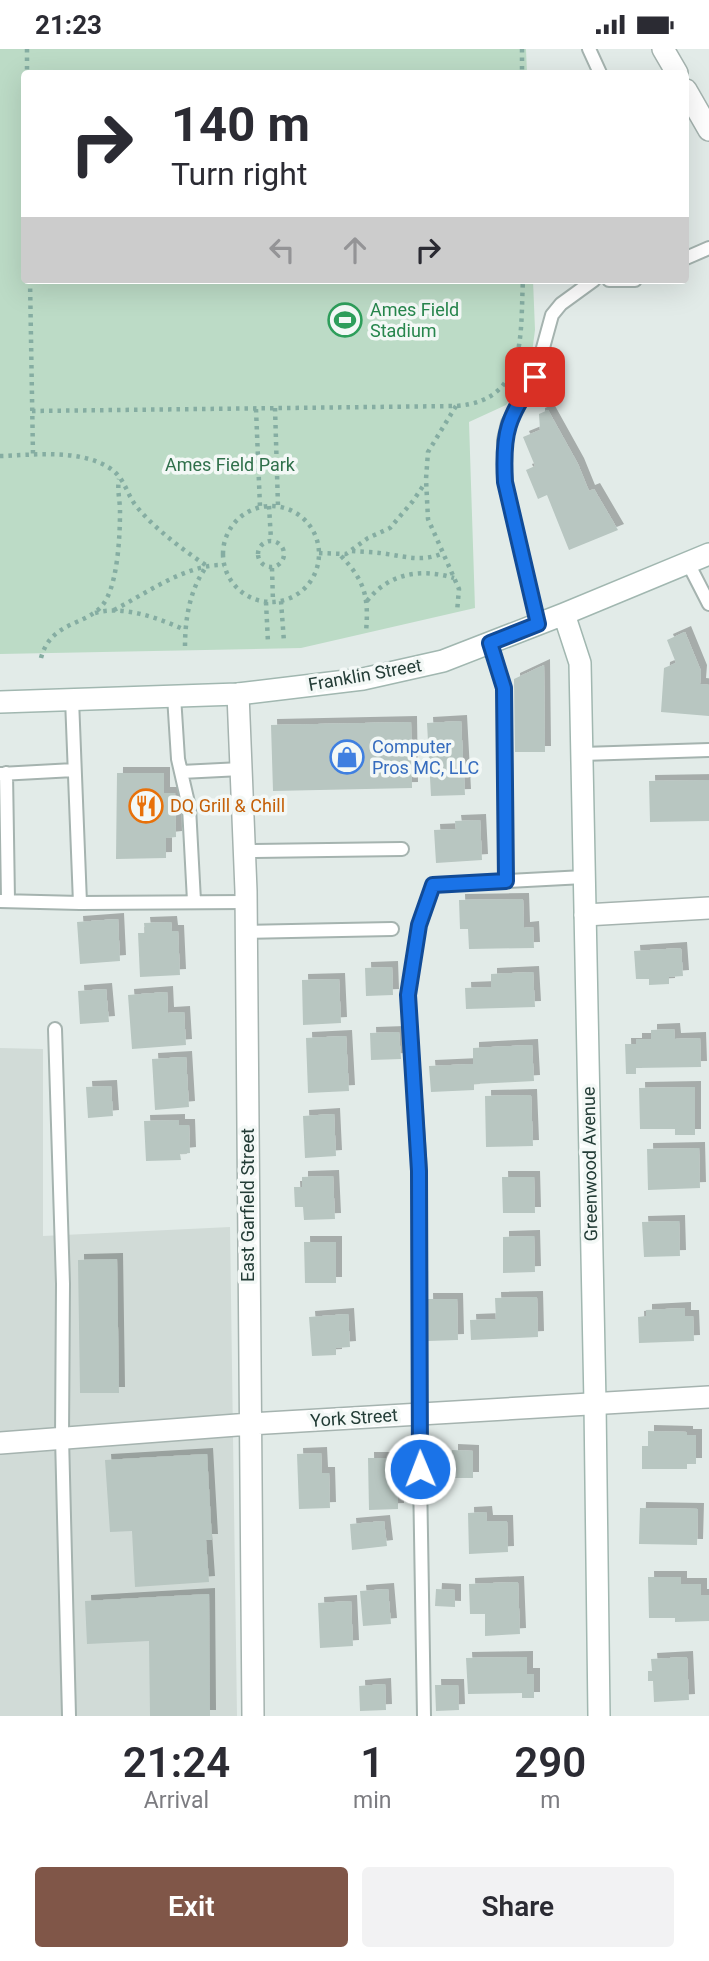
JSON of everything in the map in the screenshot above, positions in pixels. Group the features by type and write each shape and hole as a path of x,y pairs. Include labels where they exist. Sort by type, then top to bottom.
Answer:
{"street":[{"path":"663,49 675,70"},
{"path":"689,95 709,130"},
{"name":"Franklin Street","path":"0,702 238,694 363,679 443,660 709,554"},
{"name":"Greenwood Avenue","path":"564,614 580,663 599,1716"},
{"name":"East Garfield Street","path":"238,694 246,902 253,1716"},
{"path":"585,915 709,908"},
{"name":"York Street","path":"0,1443 709,1397"}],"lane":[{"path":"590,49 599,70"},
{"path":"689,257 709,248"},
{"path":"538,624 505,482 504,440 508,423 535,377 552,315 561,304 588,284"},
{"path":"688,563 709,604"},
{"path":"490,643 504,688 506,881"},
{"path":"174,696 178,759 189,807 194,901"},
{"path":"72,699 80,903"},
{"path":"582,754 709,750"},
{"path":"181,772 241,769"},
{"path":"74,770 3,774 4,900 80,903 246,902"},
{"path":"245,851 402,849"},
{"path":"424,1716 419,1414 419,1171 408,995 419,925 433,885 584,877"},
{"path":"246,932 392,929"},
{"path":"55,1029 63,1284 62,1437 69,1716"}],"path":[{"path":"27,49 27,70"},
{"path":"522,49 522,70"},
{"path":"30,284 33,456"},
{"path":"32,411 456,405 486,399 500,389 511,375 518,357 523,284"},
{"path":"456,405 428,452 426,479 428,519 459,594 457,612"},
{"path":"275,408 278,506"},
{"path":"256,409 260,507"},
{"path":"0,456 60,456 94,461 108,467 127,486 137,507 181,548 207,566"},
{"path":"41,658 47,641 60,630 89,615 108,597 119,535 119,478"},
{"path":"319,553 340,555 352,551 368,538 390,527 413,501 426,479"},
{"path":"269,506 271,540"},
{"path":"278,506 304,518 314,533 319,553 316,571 306,587 291,598 266,602 240,590 229,576 224,565 226,538 235,522 250,510 278,506"},
{"path":"271,540 280,544 285,554 281,564 272,568 262,564 258,554 261,545 271,540"},
{"path":"352,551 384,553 414,559 443,553"},
{"path":"340,555 362,582 367,601 366,632"},
{"path":"114,611 160,586 207,566 224,565"},
{"path":"185,646 185,630 192,596 207,566"},
{"path":"272,568 273,602"},
{"path":"367,601 382,586 401,576 425,573 454,578"},
{"path":"281,601 284,642"},
{"path":"266,602 268,643"},
{"path":"89,615 114,611 153,618 185,630"}],"shaded area":[{"path":"0,1048 43,1049 43,1236 230,1227 237,1716 0,1716"}],"green space":[{"name":"Ames Field Park","path":"0,49 526,49 527,70 21,70 21,284 533,284 535,330 529,376 506,405 469,422 475,608 301,648 0,654"}],"building":[{"path":"548,410 578,464 589,491 594,489 618,530 569,550 547,495 538,499 526,470 535,466 523,437 540,430 539,414"},
{"path":"685,632 701,671 700,684 709,685 709,716 661,712 664,668 676,663 667,640"},
{"path":"544,665 545,752 515,752 514,679"},
{"path":"461,721 465,795 431,796 427,723"},
{"path":"411,722 412,788 273,791 271,725"},
{"name":"DQ Grill & Chill","path":"117,773 164,773 164,793 175,793 176,837 166,838 166,858 116,859"},
{"path":"709,780 709,821 650,822 649,781"},
{"path":"480,820 482,860 436,863 434,830 456,829 455,821"},
{"path":"523,899 524,928 533,927 534,948 469,949 468,929 460,929 459,900"},
{"path":"118,919 120,961 80,964 77,922"},
{"path":"171,922 172,931 178,931 180,975 140,977 138,933 145,933 144,923"},
{"path":"681,948 683,976 669,977 669,984 649,985 649,979 636,979 634,951"},
{"path":"392,967 393,995 366,996 365,968"},
{"path":"533,972 535,1007 466,1009 465,988 491,987 491,974"},
{"path":"339,979 341,1023 303,1025 302,980"},
{"path":"106,989 109,1022 80,1024 78,991"},
{"path":"167,992 168,1013 184,1012 186,1045 132,1049 128,995"},
{"path":"674,1029 675,1039 700,1038 701,1067 636,1068 636,1074 626,1074 625,1044 636,1044 636,1039 651,1039 651,1030"},
{"path":"399,1032 401,1059 371,1060 370,1033"},
{"path":"346,1036 349,1091 308,1093 306,1038"},
{"path":"532,1045 534,1081 474,1084 474,1090 431,1092 429,1066 473,1064 473,1048"},
{"path":"186,1057 189,1107 155,1110 152,1059"},
{"path":"111,1086 113,1116 88,1118 86,1087"},
{"path":"695,1087 695,1135 675,1135 675,1129 640,1129 639,1088"},
{"path":"531,1095 533,1146 486,1147 485,1096"},
{"path":"334,1114 336,1156 305,1158 303,1116"},
{"path":"179,1120 179,1125 189,1125 190,1153 180,1154 181,1160 146,1161 144,1121"},
{"path":"699,1148 700,1188 648,1190 647,1149"},
{"path":"333,1176 335,1219 304,1220 303,1207 295,1207 294,1187 302,1187 302,1177"},
{"path":"502,1177 534,1177 535,1213 503,1213"},
{"path":"679,1221 680,1256 644,1257 642,1222"},
{"path":"534,1236 535,1272 503,1273 503,1237"},
{"path":"304,1242 336,1242 336,1283 305,1283"},
{"path":"117,1259 119,1393 80,1393 78,1260"},
{"path":"537,1297 538,1337 471,1340 470,1320 496,1319 495,1298"},
{"path":"427,1299 457,1299 458,1340 428,1341"},
{"path":"685,1308 685,1316 693,1316 694,1341 639,1343 638,1317 646,1316 646,1310"},
{"path":"348,1314 350,1347 336,1348 336,1355 312,1356 309,1317"},
{"path":"648,1431 687,1432 687,1435 696,1435 696,1464 687,1464 687,1469 642,1469 642,1446 648,1446"},
{"path":"452,1450 473,1451 473,1478 452,1478"},
{"path":"321,1453 322,1473 329,1473 330,1508 299,1509 297,1454"},
{"path":"207,1454 212,1540 206,1540 209,1582 135,1587 132,1531 110,1532 105,1460"},
{"path":"368,1458 398,1458 398,1509 369,1510"},
{"path":"640,1508 698,1509 697,1545 639,1544"},
{"path":"486,1512 487,1521 507,1521 508,1552 469,1554 468,1513"},
{"path":"384,1521 387,1546 352,1550 350,1524"},
{"path":"648,1577 681,1577 681,1584 701,1584 701,1595 709,1595 709,1621 675,1622 675,1618 649,1618"},
{"path":"518,1582 520,1634 485,1636 485,1614 470,1614 469,1584"},
{"path":"388,1589 391,1624 363,1626 360,1591"},
{"path":"436,1589 455,1590 455,1607 435,1606"},
{"path":"209,1594 210,1716 150,1716 149,1641 87,1644 85,1601"},
{"path":"351,1601 353,1646 320,1648 318,1603"},
{"path":"527,1657 527,1674 534,1674 534,1698 522,1698 522,1693 468,1694 466,1658"},
{"path":"687,1657 689,1700 654,1702 653,1681 648,1681 648,1671 652,1671 651,1659"},
{"path":"385,1684 386,1710 360,1711 359,1686"},
{"path":"435,1685 458,1685 459,1710 436,1711"}],"place":[{"name":"Ames Field Stadium","path":"345,320"},
{"name":"Computer Pros MC, LLC","path":"347,757"},
{"name":"DQ Grill & Chill","path":"146,806"}],"route":[{"path":"420,1469 419,1171 408,995 419,925 433,885 506,881 504,688 490,643 538,624 505,482 503,461 508,423 535,377"}]}
